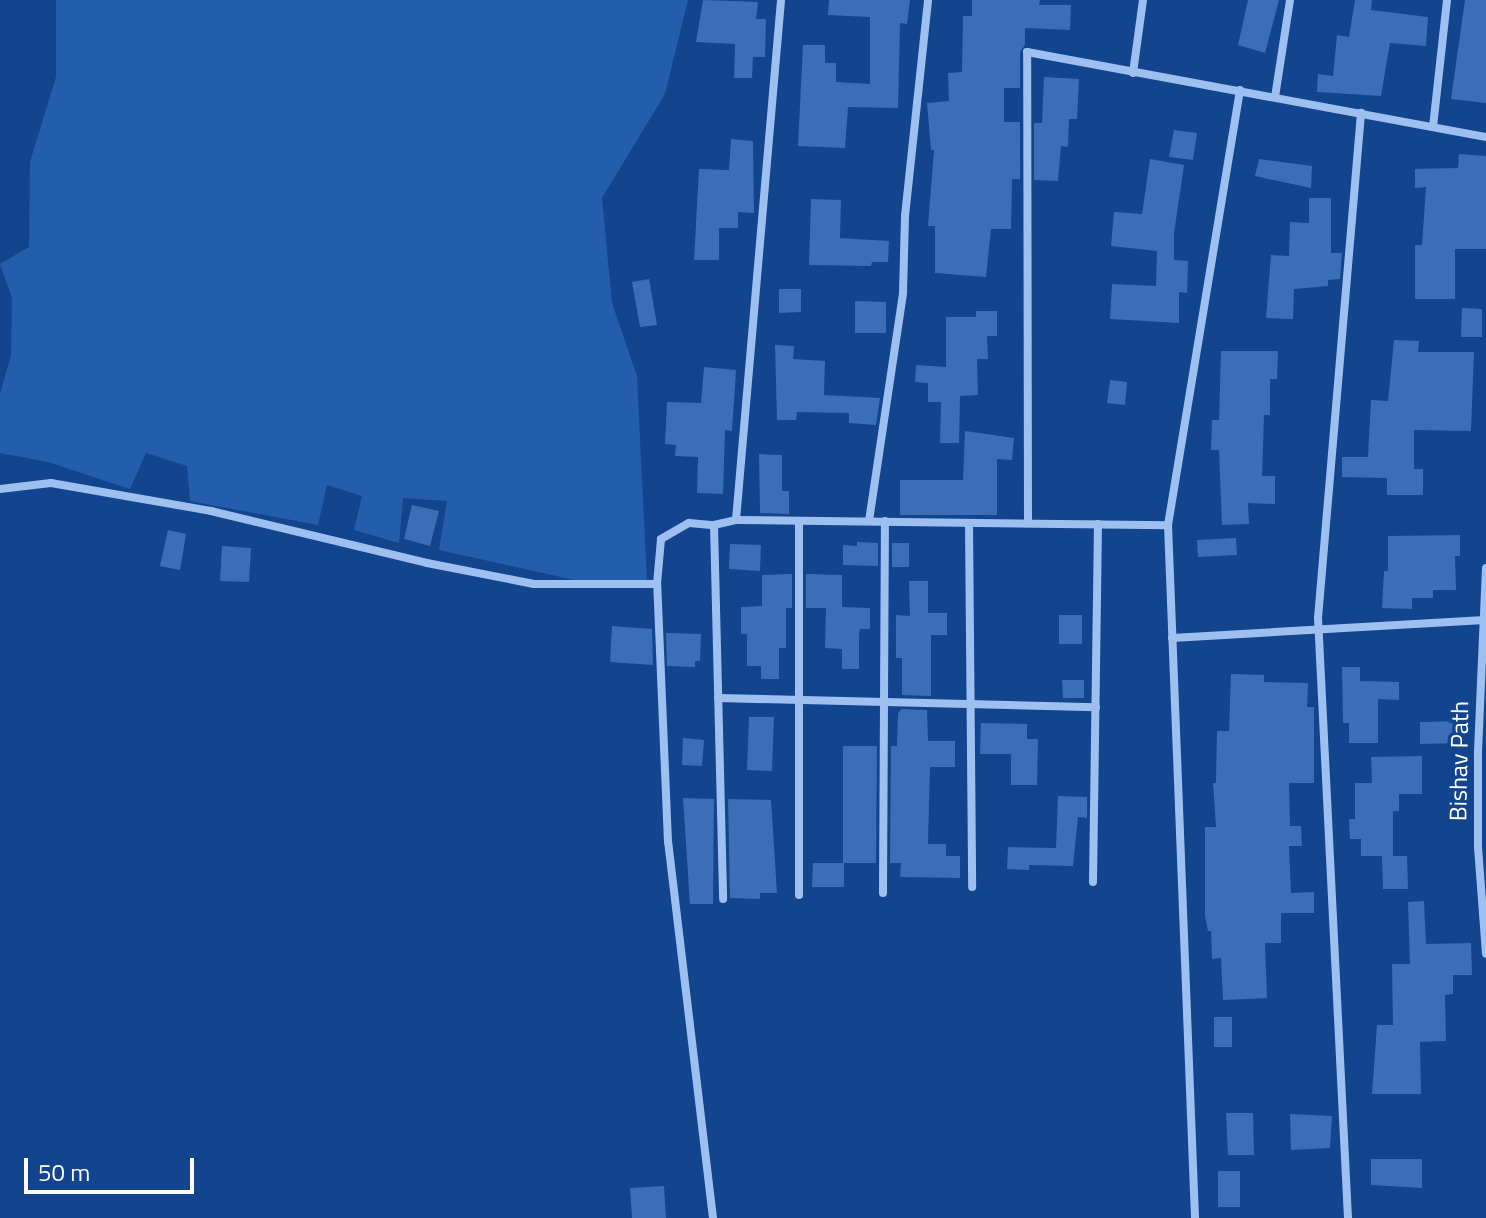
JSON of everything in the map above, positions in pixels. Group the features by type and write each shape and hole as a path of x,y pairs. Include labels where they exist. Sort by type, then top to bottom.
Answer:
{"street":[{"path":"736,520 781,0"},
{"path":"869,521 903,293 905,216 928,0"},
{"path":"1133,73 1143,0"},
{"path":"1275,97 1290,0"},
{"path":"1433,127 1447,0"},
{"path":"1028,523 1027,52 1486,137"},
{"path":"1195,1218 1168,525 1240,90"},
{"path":"1348,1218 1319,630 1361,113"},
{"path":"0,489 51,483 211,511 427,563 534,584 657,584"},
{"path":"713,1218 668,842 657,584 661,539 689,523 714,525 736,520 1168,525"},
{"path":"799,521 799,895"},
{"path":"883,893 885,521"},
{"path":"969,523 968,704 972,887"},
{"path":"1093,882 1098,524"},
{"path":"714,525 723,899"},
{"name":"Bishav Path","path":"1486,568 1482,847 1486,954"},
{"path":"1172,638 1484,620"},
{"path":"718,698 1096,707"}],"shaded area":[{"path":"56,0 688,0 665,94 602,198 612,303 637,376 647,582 574,580 439,550 447,501 403,498 399,543 354,530 362,496 327,485 318,525 190,501 187,466 146,453 130,489 48,462 0,453 0,394 11,355 12,298 0,264 29,247 30,162 56,77"}],"building":[{"path":"703,0 758,2 756,19 766,19 765,57 753,57 752,78 734,78 735,44 696,42"},
{"path":"829,0 910,0 907,24 900,23 898,108 848,107 845,148 798,146 803,45 825,45 825,63 836,63 836,82 870,84 870,17 828,15"},
{"path":"972,0 1040,0 1039,5 1071,5 1070,30 1025,28 1025,45 1020,52 1020,88 1004,88 1004,122 1020,122 1020,179 1012,179 1011,229 991,229 986,277 935,273 935,226 928,226 934,150 931,150 927,103 949,101 948,73 962,72 963,16 972,16"},
{"path":"1248,0 1279,0 1265,53 1238,45"},
{"path":"1355,0 1372,0 1371,10 1428,17 1426,46 1390,43 1381,96 1317,92 1318,74 1333,76 1337,35 1349,37"},
{"path":"1465,0 1486,0 1486,103 1451,99"},
{"path":"1044,77 1079,79 1077,119 1069,119 1068,147 1061,146 1058,181 1034,180 1034,123 1042,123"},
{"path":"1174,130 1197,133 1193,160 1169,157"},
{"path":"731,139 753,141 754,213 738,212 738,228 719,228 719,260 694,260 699,169 729,170"},
{"path":"1459,154 1486,156 1486,249 1455,249 1455,299 1415,299 1415,245 1422,245 1426,187 1415,188 1415,169 1458,168"},
{"path":"1150,159 1184,165 1174,233 1174,260 1188,261 1187,293 1179,292 1179,323 1110,319 1112,284 1156,286 1157,251 1111,246 1114,212 1142,214"},
{"path":"1259,159 1312,166 1311,188 1255,176"},
{"path":"1309,198 1331,198 1331,253 1342,253 1340,279 1328,280 1328,286 1294,289 1293,319 1266,318 1271,255 1289,256 1290,222 1309,223"},
{"path":"811,199 841,200 840,238 889,241 888,262 872,262 871,266 809,265"},
{"path":"649,279 657,325 640,327 632,282"},
{"path":"779,289 801,289 801,312 779,313"},
{"path":"855,301 886,302 886,333 855,333"},
{"path":"1462,308 1482,309 1482,337 1461,337"},
{"path":"976,311 997,311 997,336 987,336 988,359 977,359 978,395 960,396 959,443 940,443 941,402 928,402 928,383 915,382 916,365 946,367 946,317 976,317"},
{"path":"1394,340 1419,341 1418,352 1474,352 1471,431 1414,430 1414,469 1423,469 1423,495 1387,495 1387,478 1342,477 1342,457 1368,457 1371,400 1388,401"},
{"path":"775,345 794,346 793,359 825,361 824,395 880,398 876,425 849,423 849,413 797,412 796,420 777,420"},
{"path":"1221,351 1278,351 1277,379 1270,379 1270,415 1264,415 1262,476 1275,476 1275,504 1248,503 1249,524 1222,525 1219,450 1211,450 1212,420 1219,420"},
{"path":"704,367 736,370 732,431 725,430 723,494 697,493 698,457 675,456 676,445 665,444 667,402 701,403"},
{"path":"1110,380 1127,382 1125,405 1107,403"},
{"path":"965,431 1014,438 1012,460 997,459 997,515 900,515 900,480 963,480"},
{"path":"759,454 782,455 782,491 789,491 789,514 760,513"},
{"path":"412,505 439,511 430,546 404,539"},
{"path":"168,530 186,534 180,570 160,566"},
{"path":"1460,535 1460,556 1455,556 1456,590 1433,590 1433,598 1412,598 1412,609 1382,608 1384,571 1388,571 1388,536"},
{"path":"1236,538 1237,555 1198,557 1197,540"},
{"path":"857,542 878,543 878,566 843,565 843,545 857,546"},
{"path":"892,543 909,543 909,567 892,567"},
{"path":"730,544 761,545 760,571 729,569"},
{"path":"222,546 251,548 249,582 220,581"},
{"path":"792,574 792,608 786,608 786,648 779,648 779,679 761,679 761,666 747,666 747,634 741,634 741,607 762,606 762,575"},
{"path":"806,574 842,575 842,607 870,608 870,629 860,629 859,669 842,669 842,649 825,648 826,608 806,608"},
{"path":"909,581 928,581 928,613 947,613 947,635 931,635 931,696 902,695 902,658 896,658 896,615 910,616"},
{"path":"1059,615 1082,615 1082,644 1059,644"},
{"path":"612,626 652,629 653,665 610,662"},
{"path":"666,633 701,634 700,661 695,661 695,667 667,666"},
{"path":"1342,667 1360,667 1360,681 1399,682 1399,700 1378,699 1378,743 1349,743 1349,723 1343,723"},
{"path":"1231,674 1264,675 1264,682 1308,683 1307,707 1314,707 1314,783 1289,783 1290,826 1301,826 1302,846 1289,846 1291,893 1314,892 1314,913 1281,913 1281,943 1265,943 1267,998 1223,1000 1221,958 1212,959 1211,931 1208,931 1205,916 1205,827 1216,827 1213,783 1216,783 1217,731 1229,731"},
{"path":"1062,680 1084,680 1084,698 1063,698"},
{"path":"902,709 927,710 928,741 955,741 955,767 930,767 928,844 946,844 946,856 960,856 960,878 900,877 901,863 890,863 891,746 897,746 898,713"},
{"path":"749,717 774,717 772,771 747,770"},
{"path":"1460,721 1461,743 1420,744 1420,722"},
{"path":"981,723 1027,724 1027,739 1038,739 1037,785 1011,785 1011,754 980,754"},
{"path":"683,738 704,740 702,766 682,765"},
{"path":"843,746 877,746 876,863 843,863"},
{"path":"1422,756 1422,794 1399,794 1399,811 1393,811 1393,856 1361,856 1361,839 1350,839 1349,819 1355,819 1355,783 1372,783 1371,757"},
{"path":"1058,796 1087,797 1087,818 1078,817 1073,866 1029,865 1029,870 1007,869 1008,847 1056,848"},
{"path":"683,798 714,799 713,904 690,904"},
{"path":"728,799 771,800 777,893 760,893 760,899 730,898"},
{"path":"1382,856 1407,856 1408,889 1383,889"},
{"path":"813,863 844,863 844,887 812,887"},
{"path":"1424,901 1426,944 1471,943 1472,975 1453,975 1453,994 1445,995 1446,1041 1420,1042 1421,1094 1372,1094 1377,1025 1393,1025 1392,964 1410,964 1408,902"},
{"path":"1214,1017 1232,1017 1232,1047 1214,1047"},
{"path":"1226,1113 1253,1113 1254,1155 1228,1155"},
{"path":"1290,1114 1332,1116 1330,1148 1291,1150"},
{"path":"1371,1159 1422,1159 1422,1188 1371,1185"},
{"path":"1218,1171 1240,1171 1240,1207 1218,1207"},
{"path":"664,1186 666,1218 632,1218 630,1188"}]}
